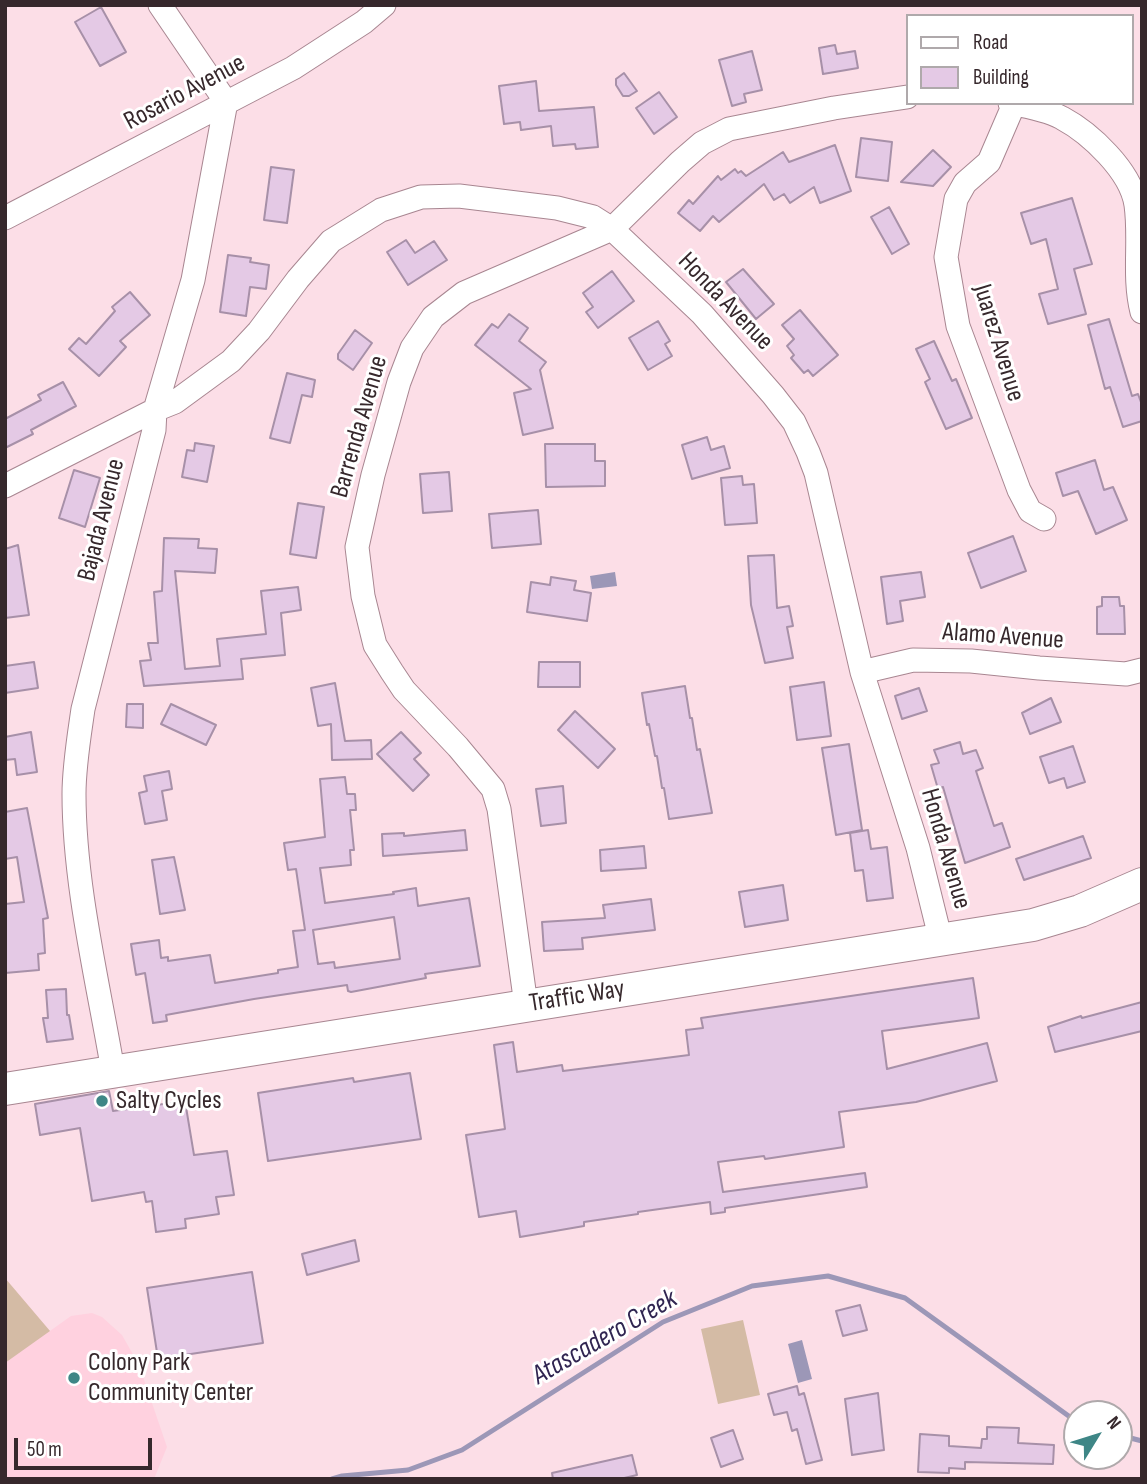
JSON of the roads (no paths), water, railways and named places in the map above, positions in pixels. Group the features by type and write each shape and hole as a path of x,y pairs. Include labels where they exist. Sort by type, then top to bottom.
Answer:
{"street":[{"path":"160,5 226,103"},
{"name":"Rosario Avenue","path":"5,219 323,50 384,5"},
{"name":"Barrenda Avenue","path":"526,1005 499,809 493,789 404,690 375,645 363,596 357,547 373,475 399,382 412,348 433,317 464,293 612,229 702,143 729,129 906,97"},
{"name":"Bajada Avenue","path":"113,1071 80,876 75,834 76,761 83,709 154,430 155,410 193,280 226,103"},
{"name":"Juarez Avenue","path":"1012,105 989,162 965,183 956,199 946,257 958,326 1018,490 1030,511 1044,519"},
{"path":"1016,105 1060,117 1095,142 1124,173 1135,201 1138,232 1136,267 1142,312"},
{"name":"Honda Avenue","path":"5,486 175,402 231,361 259,331 331,241 381,210 421,197 460,196 557,208 593,217 612,229 702,314 794,422 816,473 862,672 918,848 941,941"},
{"name":"Alamo Avenue","path":"862,672 913,660 971,661 1126,674 1142,670"},
{"name":"Traffic Way","path":"5,1089 1032,925 1080,911 1142,884"}],"waterway":[{"name":"Atascadero Creek","path":"332,1479 408,1470 462,1450 663,1322 752,1286 828,1276 905,1298 1063,1412"},
{"name":"Atascadero Creek","path":"1133,1439 1142,1441"}],"place":[{"name":"Salty Cycles","path":"102,1101"},
{"name":"Colony Park Community Center","path":"74,1378"}]}
